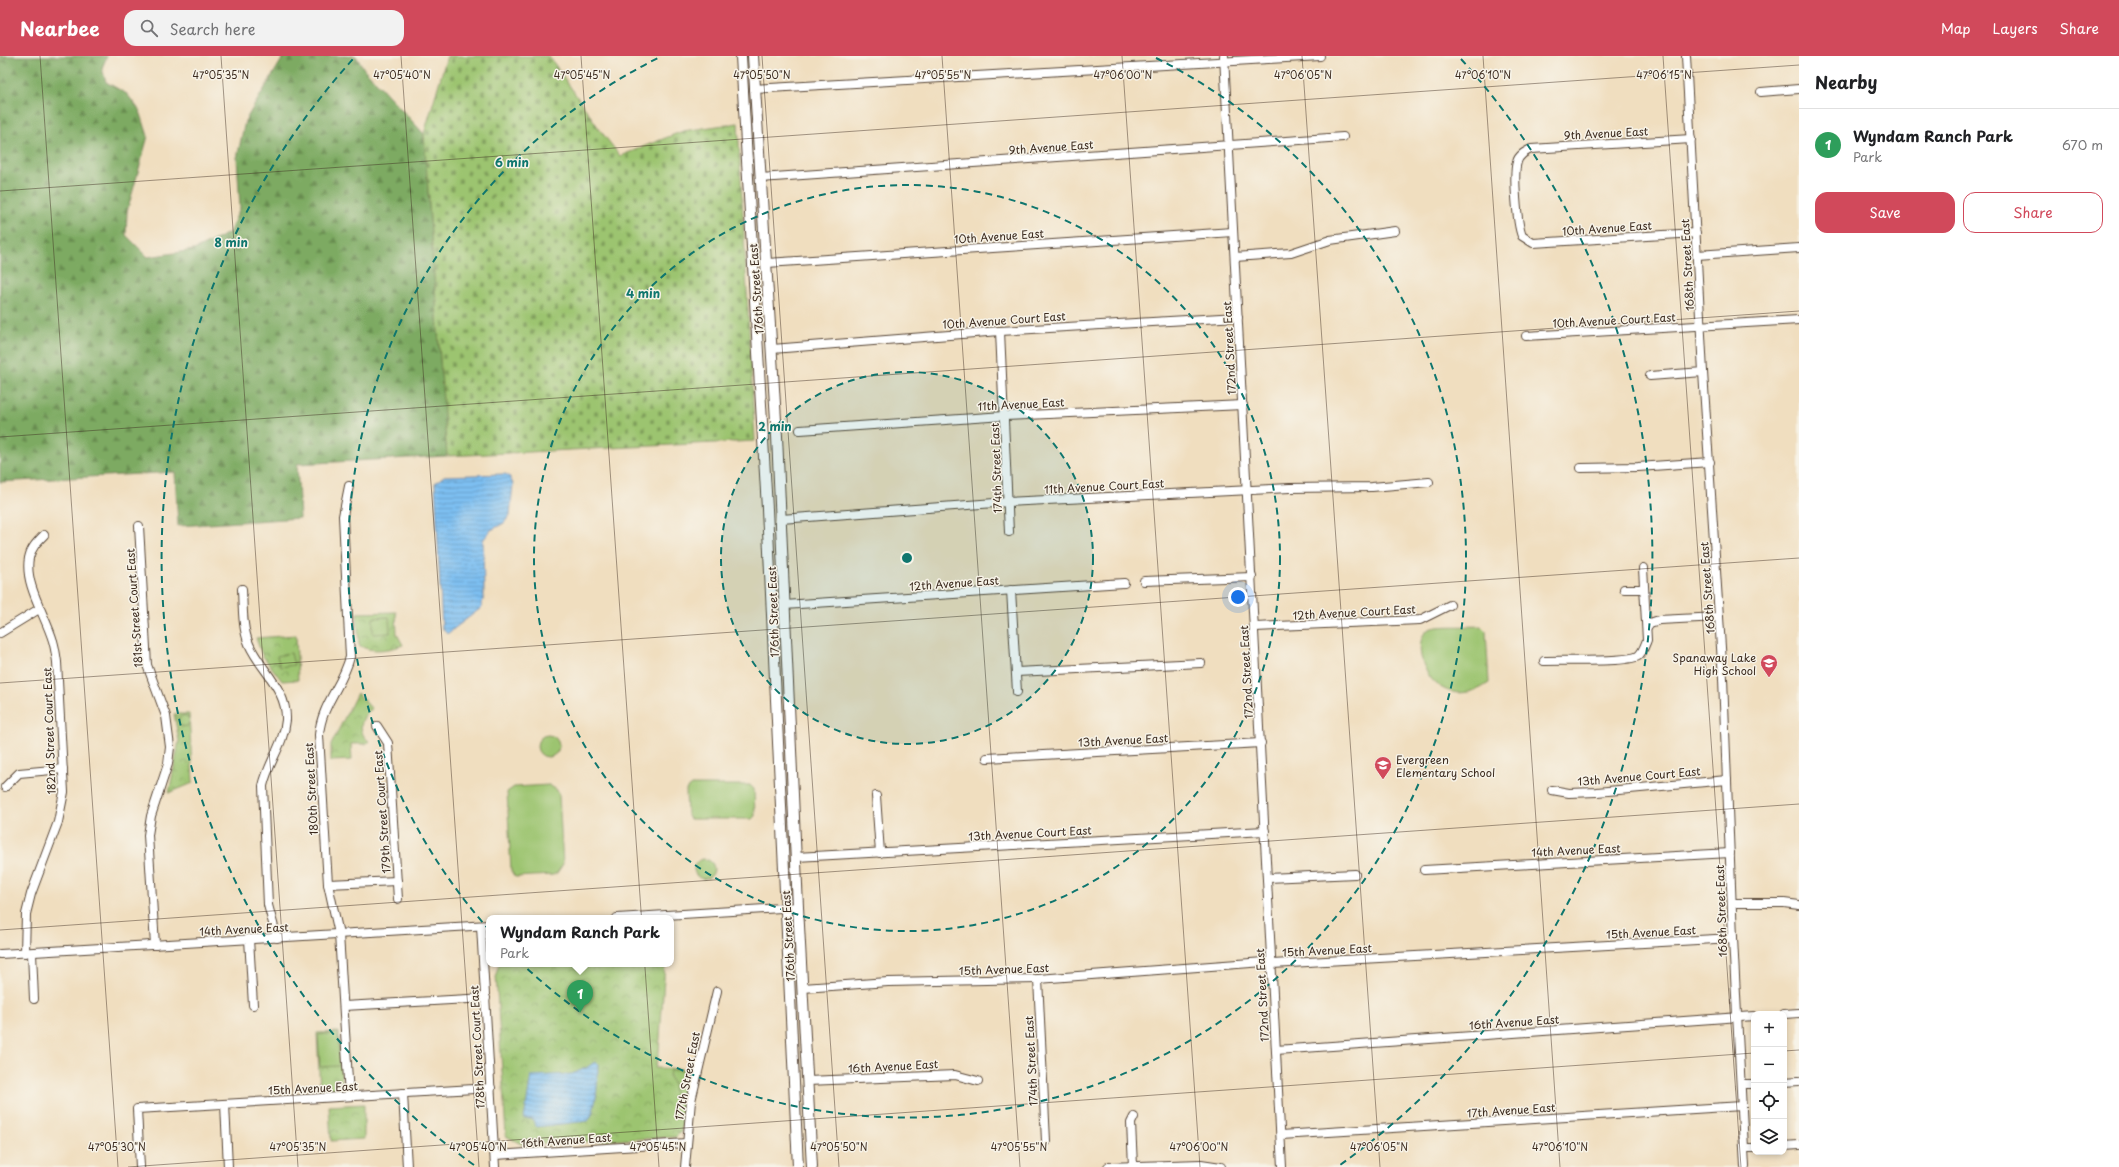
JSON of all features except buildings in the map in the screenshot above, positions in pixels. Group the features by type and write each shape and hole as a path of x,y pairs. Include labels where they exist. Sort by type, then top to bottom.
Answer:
{"main road":[{"name":"176th Street East","path":"741,56 780,764 785,908 798,1167"},
{"path":"747,56 749,83 754,89"},
{"name":"176th Street East","path":"753,56 772,349 798,907 812,1167"},
{"path":"764,453 771,464 775,512 781,519"},
{"path":"780,764 785,776 790,850 796,857"},
{"path":"797,1140 811,1139"}],"street":[{"path":"754,89 1224,59 1320,56"},
{"name":"168th Street East","path":"1686,56 1719,617 1745,1167"},
{"name":"172nd Street East","path":"1224,59 1248,490 1282,1167"},
{"path":"1761,92 1799,90"},
{"name":"9th Avenue East","path":"760,178 1343,137"},
{"name":"9th Avenue East","path":"1522,236 1518,218 1516,172 1517,162 1523,154 1536,148 1691,139"},
{"name":"10th Avenue East","path":"767,263 1233,232"},
{"path":"1235,257 1291,253 1330,240 1395,232"},
{"name":"10th Avenue East","path":"1522,236 1529,241 1543,243 1696,233"},
{"path":"1697,255 1799,248"},
{"name":"10th Avenue Court East","path":"772,349 1000,331 1238,317"},
{"name":"10th Avenue Court East","path":"1526,336 1799,320"},
{"name":"174th Street East","path":"1000,331 1009,532"},
{"path":"1650,376 1704,372"},
{"name":"11th Avenue East","path":"800,430 1004,416 1243,404"},
{"path":"1581,468 1638,467 1710,462"},
{"name":"11th Avenue Court East","path":"781,519 1008,502 1248,490 1372,487 1429,482"},
{"name":"180th Street East","path":"349,486 343,516 350,657 344,674 326,706 320,725 328,884 339,934 349,1096"},
{"name":"181st Street Court East","path":"139,526 147,665 166,716 170,747 168,764 151,816 148,835 155,945"},
{"name":"182nd Street Court East","path":"34,999 28,953 26,914 38,872 58,822 64,792 58,662 53,641 39,609 31,578 29,559 35,545 44,535"},
{"path":"1544,660 1633,658 1638,655 1645,645 1647,627 1643,568"},
{"path":"1144,581 1252,577"},
{"name":"12th Avenue East","path":"784,605 1124,583"},
{"path":"242,589 245,632 248,643 255,656 280,691 285,705 284,730 266,774 263,786 268,905 277,938"},
{"path":"1624,589 1644,589"},
{"path":"1011,590 1017,692"},
{"name":"12th Avenue Court East","path":"1255,627 1420,620 1450,606"},
{"path":"0,633 39,609"},
{"path":"1647,627 1650,623 1659,620 1719,617"},
{"path":"1016,672 1201,663"},
{"name":"179th Street Court East","path":"376,726 388,743 398,899"},
{"name":"13th Avenue East","path":"987,758 1261,744"},
{"path":"5,787 19,773 64,769"},
{"name":"13th Avenue Court East","path":"1552,790 1569,793 1597,792 1727,780"},
{"path":"876,796 880,853"},
{"name":"13th Avenue Court East","path":"796,857 1265,831"},
{"name":"14th Avenue East","path":"1424,870 1730,853"},
{"path":"1268,878 1355,874"},
{"path":"328,884 397,881"},
{"path":"1732,903 1784,903 1799,906"},
{"path":"667,915 798,907"},
{"name":"14th Avenue East","path":"0,954 485,925"},
{"name":"178th Street Court East","path":"485,925 486,998 495,1167"},
{"name":"15th Avenue East","path":"803,988 888,982 1038,979 1264,962 1272,964 1733,938"},
{"path":"249,940 253,1005"},
{"name":"174th Street East","path":"1038,979 1046,1141"},
{"name":"177th Street East","path":"685,1167 691,1101 717,991"},
{"path":"344,1006 486,998"},
{"path":"1787,1014 1799,1013"},
{"name":"16th Avenue East","path":"1276,1050 1751,1016"},
{"name":"16th Avenue East","path":"807,1081 955,1075 978,1081"},
{"path":"1787,1082 1799,1081"},
{"path":"1741,1084 1751,1084"},
{"name":"15th Avenue East","path":"140,1167 137,1109 490,1088"},
{"path":"403,1093 407,1167"},
{"path":"224,1104 228,1167"},
{"name":"17th Avenue East","path":"1281,1135 1742,1106"},
{"path":"1133,1166 1131,1123 1134,1117"},
{"name":"16th Avenue East","path":"495,1155 687,1143"},
{"path":"1787,1146 1799,1145"},
{"path":"1744,1148 1751,1148"},
{"path":"1108,1167 1201,1164 1221,1167"}],"green space":[{"path":"0,56 107,56 102,68 106,82 127,94 140,111 148,136 127,212 126,235 148,257 194,250 229,233 240,208 237,158 245,121 284,56 356,56 364,69 424,134 447,456 297,464 300,518 178,526 175,472 0,482"},
{"path":"447,56 549,56 600,130 620,156 683,131 738,123 755,441 447,456 424,134"},
{"path":"396,612 397,634 403,645 374,650 364,648 359,645 357,613"},
{"path":"389,617 390,633 373,634 373,618"},
{"path":"1481,626 1486,631 1489,683 1468,692 1451,692 1437,685 1428,673 1422,659 1420,646 1424,635 1432,628 1436,627"},
{"path":"296,635 298,680 282,681 262,655 256,638"},
{"path":"291,653 294,665 280,667 277,656"},
{"path":"357,693 372,709 365,716 362,725 363,734 369,741 366,744 351,744 352,760 331,761 331,745"},
{"path":"174,714 189,714 193,783 169,793 179,741"},
{"path":"182,716 186,716 188,717 188,725 182,726 179,723 179,719"},
{"path":"548,735 556,738 559,746 556,754 548,757 540,754 537,746 540,738"},
{"path":"549,785 557,790 559,795 563,864 557,873 553,875 515,877 511,871 507,792 514,787"},
{"path":"692,785 750,785 754,789 755,816 752,819 690,819 687,815 686,790"},
{"path":"704,859 711,862 714,869 711,876 704,879 697,876 694,869 697,862"},
{"path":"498,967 665,967 659,1052 655,1068 691,1069 681,1132 676,1137 523,1145 506,1136 496,974"},
{"path":"339,1032 342,1084 336,1090 320,1091 317,1033"},
{"path":"338,1033 339,1066 320,1067 318,1035"},
{"path":"670,1070 685,1071 682,1096 674,1095 673,1083 669,1077"},
{"path":"364,1104 364,1139 331,1141 329,1106"}],"water":[{"path":"505,474 509,476 513,484 510,515 504,523 491,530 483,540 484,595 481,608 447,634 442,628 435,483 444,476"},
{"path":"595,1062 598,1064 598,1077 595,1103 591,1117 588,1121 536,1127 532,1119 524,1119 531,1076 572,1074"}],"place":[{"name":"Spanaway Lake High School","path":"1769,678"},
{"name":"Evergreen Elementary School","path":"1383,780"},
{"name":"Wyndam Ranch Park","path":"580,1013"}]}
